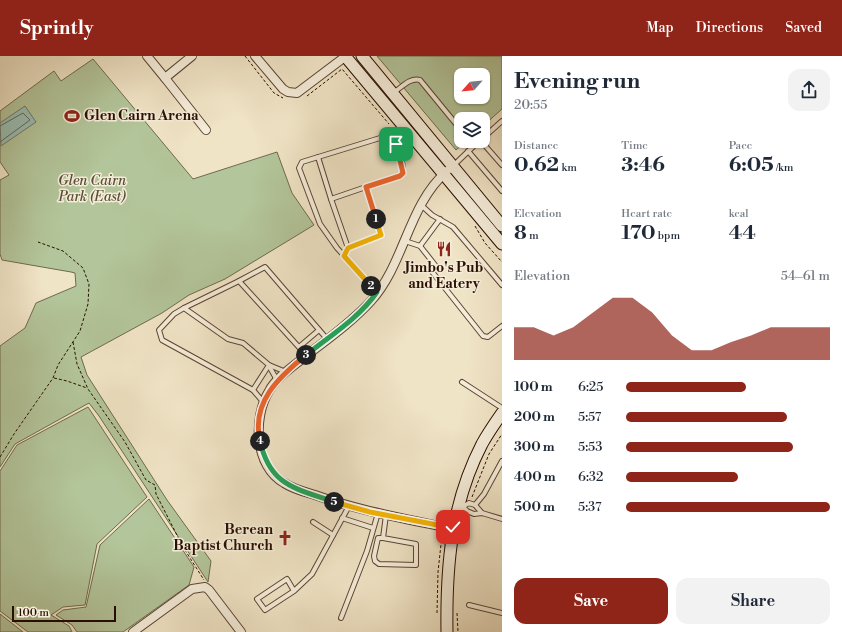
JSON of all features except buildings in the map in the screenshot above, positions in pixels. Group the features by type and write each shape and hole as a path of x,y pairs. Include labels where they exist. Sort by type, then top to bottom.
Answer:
{"main road":[{"path":"345,56 502,244"},
{"path":"362,56 453,166 500,219"},
{"path":"447,632 447,580 453,528 461,504 469,471 483,443 502,413"}],"street":[{"path":"147,56 206,130"},
{"path":"165,78 192,56"},
{"path":"255,56 283,89 288,92 297,93 345,56"},
{"path":"453,166 443,174 414,218 389,275 372,300 350,320 286,372 269,390 260,415 258,431 267,464 273,473 283,483 349,506 453,528"},
{"path":"133,632 192,589 205,586 241,632"}],"lane":[{"path":"393,94 410,81 416,79 420,80 454,121"},
{"path":"490,132 502,121"},
{"path":"377,292 344,256 320,224 299,168 302,162 380,138"},
{"path":"331,198 400,176 403,173 396,144 392,139 386,138"},
{"path":"453,166 472,148"},
{"path":"487,148 502,164"},
{"path":"468,151 502,191"},
{"path":"318,157 348,248"},
{"path":"344,256 348,248 381,235 366,187"},
{"path":"422,205 453,227 502,285"},
{"path":"420,246 440,219"},
{"path":"405,241 420,246 435,265 433,273 483,336 488,336 502,326"},
{"path":"264,403 253,390 162,340 159,330 174,314 184,308 265,267 327,339"},
{"path":"239,280 306,355"},
{"path":"184,308 228,339 243,343 269,365 286,372"},
{"path":"299,347 319,330"},
{"path":"269,365 278,381"},
{"path":"253,390 269,365"},
{"path":"462,382 502,408"},
{"path":"475,505 484,494 502,461"},
{"path":"461,504 469,503 475,505 482,513"},
{"path":"461,504 467,511 474,514 482,513 502,519"},
{"path":"294,591 286,579 257,598 265,610 294,591 312,574 349,506"},
{"path":"341,618 367,551 373,528 382,514"},
{"path":"382,514 383,538"},
{"path":"342,518 373,528"},
{"path":"313,522 334,535"},
{"path":"378,538 383,538 416,544 416,565 379,564 375,561 374,556 378,538"},
{"path":"470,605 502,613"}],"path":[{"path":"244,56 274,93 287,99"},
{"path":"304,97 342,69 392,126"},
{"path":"474,224 485,243 502,262"},
{"path":"0,458 14,434 53,378 58,365 80,331 88,304 89,284 83,268 64,252 38,242"},
{"path":"73,342 77,364 88,389 125,442 146,480 155,485 156,494 183,547 204,580 205,586"},
{"path":"53,378 67,381 88,389"},
{"path":"471,500 490,454 502,434"},
{"path":"457,613 458,632"}],"green space":[{"path":"377,56 502,56 502,109 490,120 490,112 454,112 454,148"},
{"name":"Glen Cairn Park (East)","path":"93,59 193,179 277,152 292,193 314,225 225,279 189,295 162,313 81,357 87,375 167,500 211,561 208,582 89,403 15,444 0,467 0,346 25,328 36,303 76,286 75,273 2,260 0,254 0,180 9,175 0,162 0,111 54,71 61,81"},
{"path":"88,407 147,497 97,544 85,605 63,607 51,615 69,626 72,632 28,632 0,611 0,471 17,445"},
{"path":"149,499 194,567 189,585 123,632 77,632 72,625 56,615 63,610 86,607 100,545"},
{"path":"0,614 23,632 0,632"}],"water":[{"path":"25,106 36,122 1,146 0,123"}],"place":[{"name":"Glen Cairn Arena","path":"72,116"},
{"name":"Jimbo's Pub and Eatery","path":"444,249"},
{"name":"Berean Baptist Church","path":"285,538"}],"route":[{"path":"396,144 399,151 403,173 400,176 366,187 381,235 348,248 344,256 366,282 377,292 372,300 350,320 288,370 269,390 260,415 258,431 262,452 267,464 273,473 283,483 333,502 370,512 453,527"}]}
